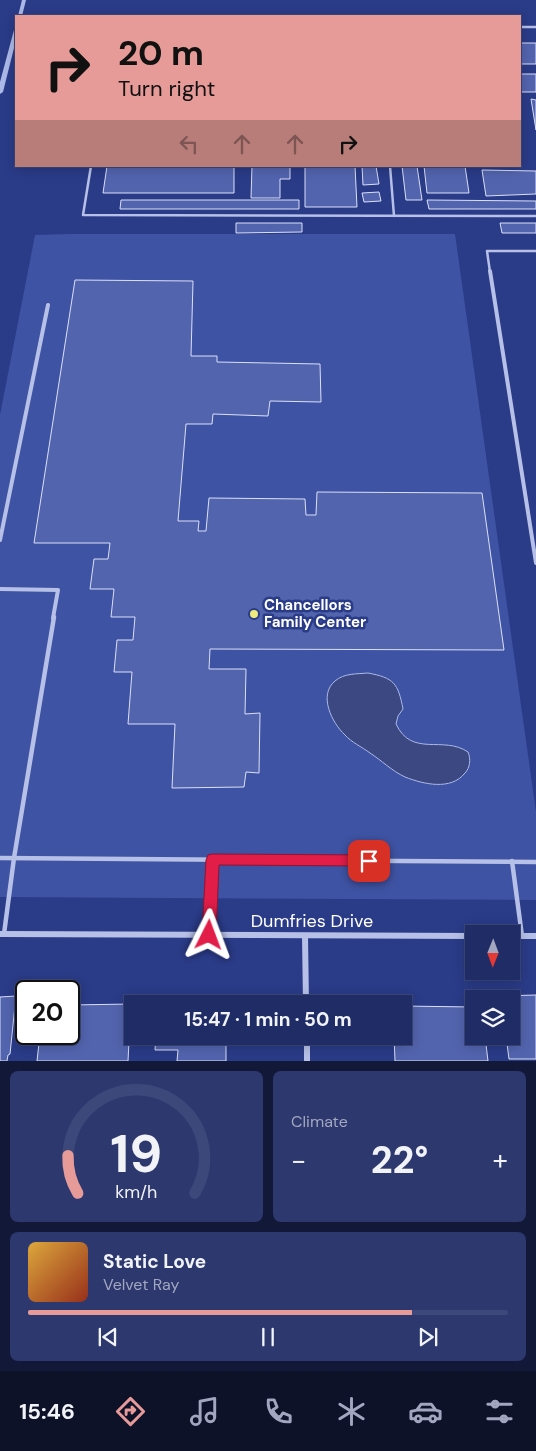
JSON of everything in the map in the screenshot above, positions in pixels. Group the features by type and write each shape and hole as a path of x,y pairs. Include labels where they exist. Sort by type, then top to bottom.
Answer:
{"street":[{"name":"Dumfries Drive","path":"2,934 465,936"},
{"path":"305,936 306,995"},
{"path":"522,936 536,936"},
{"path":"307,1045 307,1061"}],"lane":[{"path":"521,28 536,28"},
{"path":"91,167 83,215 536,216"},
{"path":"390,167 394,216"},
{"path":"536,251 487,251 536,563"},
{"path":"0,540 48,305"},
{"path":"0,589 58,590 2,934"},
{"path":"0,858 536,862"},
{"path":"209,935 212,860"},
{"path":"512,861 522,936"}],"shaded area":[{"name":"Chancellors Family Center","path":"455,234 536,812 536,900 0,897 0,415 35,235"},
{"path":"368,673 384,677 397,688 403,709 398,716 396,724 410,740 419,743 458,747 468,752 470,758 469,766 459,779 445,784 428,784 405,777 350,740 340,730 332,716 327,701 330,687 339,678 351,674"}],"building":[{"path":"521,43 536,43 536,64 521,64"},
{"path":"521,74 536,74 536,92 521,92"},
{"path":"531,99 536,100 536,130"},
{"path":"107,167 234,167 234,193 103,193"},
{"path":"252,167 290,167 290,179 280,179 280,198 251,198"},
{"path":"305,167 355,167 357,207 305,207"},
{"path":"362,167 376,167 379,184 363,185"},
{"path":"402,167 417,167 422,200 406,200"},
{"path":"424,167 465,167 469,193 427,193"},
{"path":"482,170 536,171 536,194 486,196"},
{"path":"379,192 381,201 364,202 362,193"},
{"path":"121,200 299,200 299,209 120,209"},
{"path":"427,200 536,201 536,209 429,209"},
{"path":"236,223 302,223 302,232 236,233"},
{"path":"500,223 536,223 536,233 502,233"},
{"path":"75,280 193,281 191,356 217,356 217,362 320,364 321,402 270,401 268,416 213,414 212,424 186,424 178,521 199,521 198,531 206,531 209,498 305,499 306,515 316,515 317,492 482,493 504,650 210,649 209,669 246,669 245,714 260,713 259,773 246,772 244,787 172,788 175,724 128,724 132,672 114,672 117,640 133,640 135,617 111,617 114,589 90,589 94,559 108,559 110,543 34,543"},
{"path":"520,995 536,995 536,1059 509,1059 507,1045 520,1045"},
{"path":"15,996 10,1054 7,1061 0,1061 0,997"},
{"path":"124,1004 124,1045 129,1045 128,1061 37,1061 39,1045 80,1045 80,1005"},
{"path":"412,1006 465,1007 465,1045 486,1045 488,1061 395,1061 394,1045 412,1045"},
{"path":"155,1045 226,1045 226,1061 177,1061 178,1050 155,1050"}],"waterway":[{"path":"20,15 24,0"},
{"path":"0,92 15,35"}],"place":[{"name":"Chancellors Family Center","path":"254,614"}],"route":[{"path":"209,935 212,860 369,861"}]}
